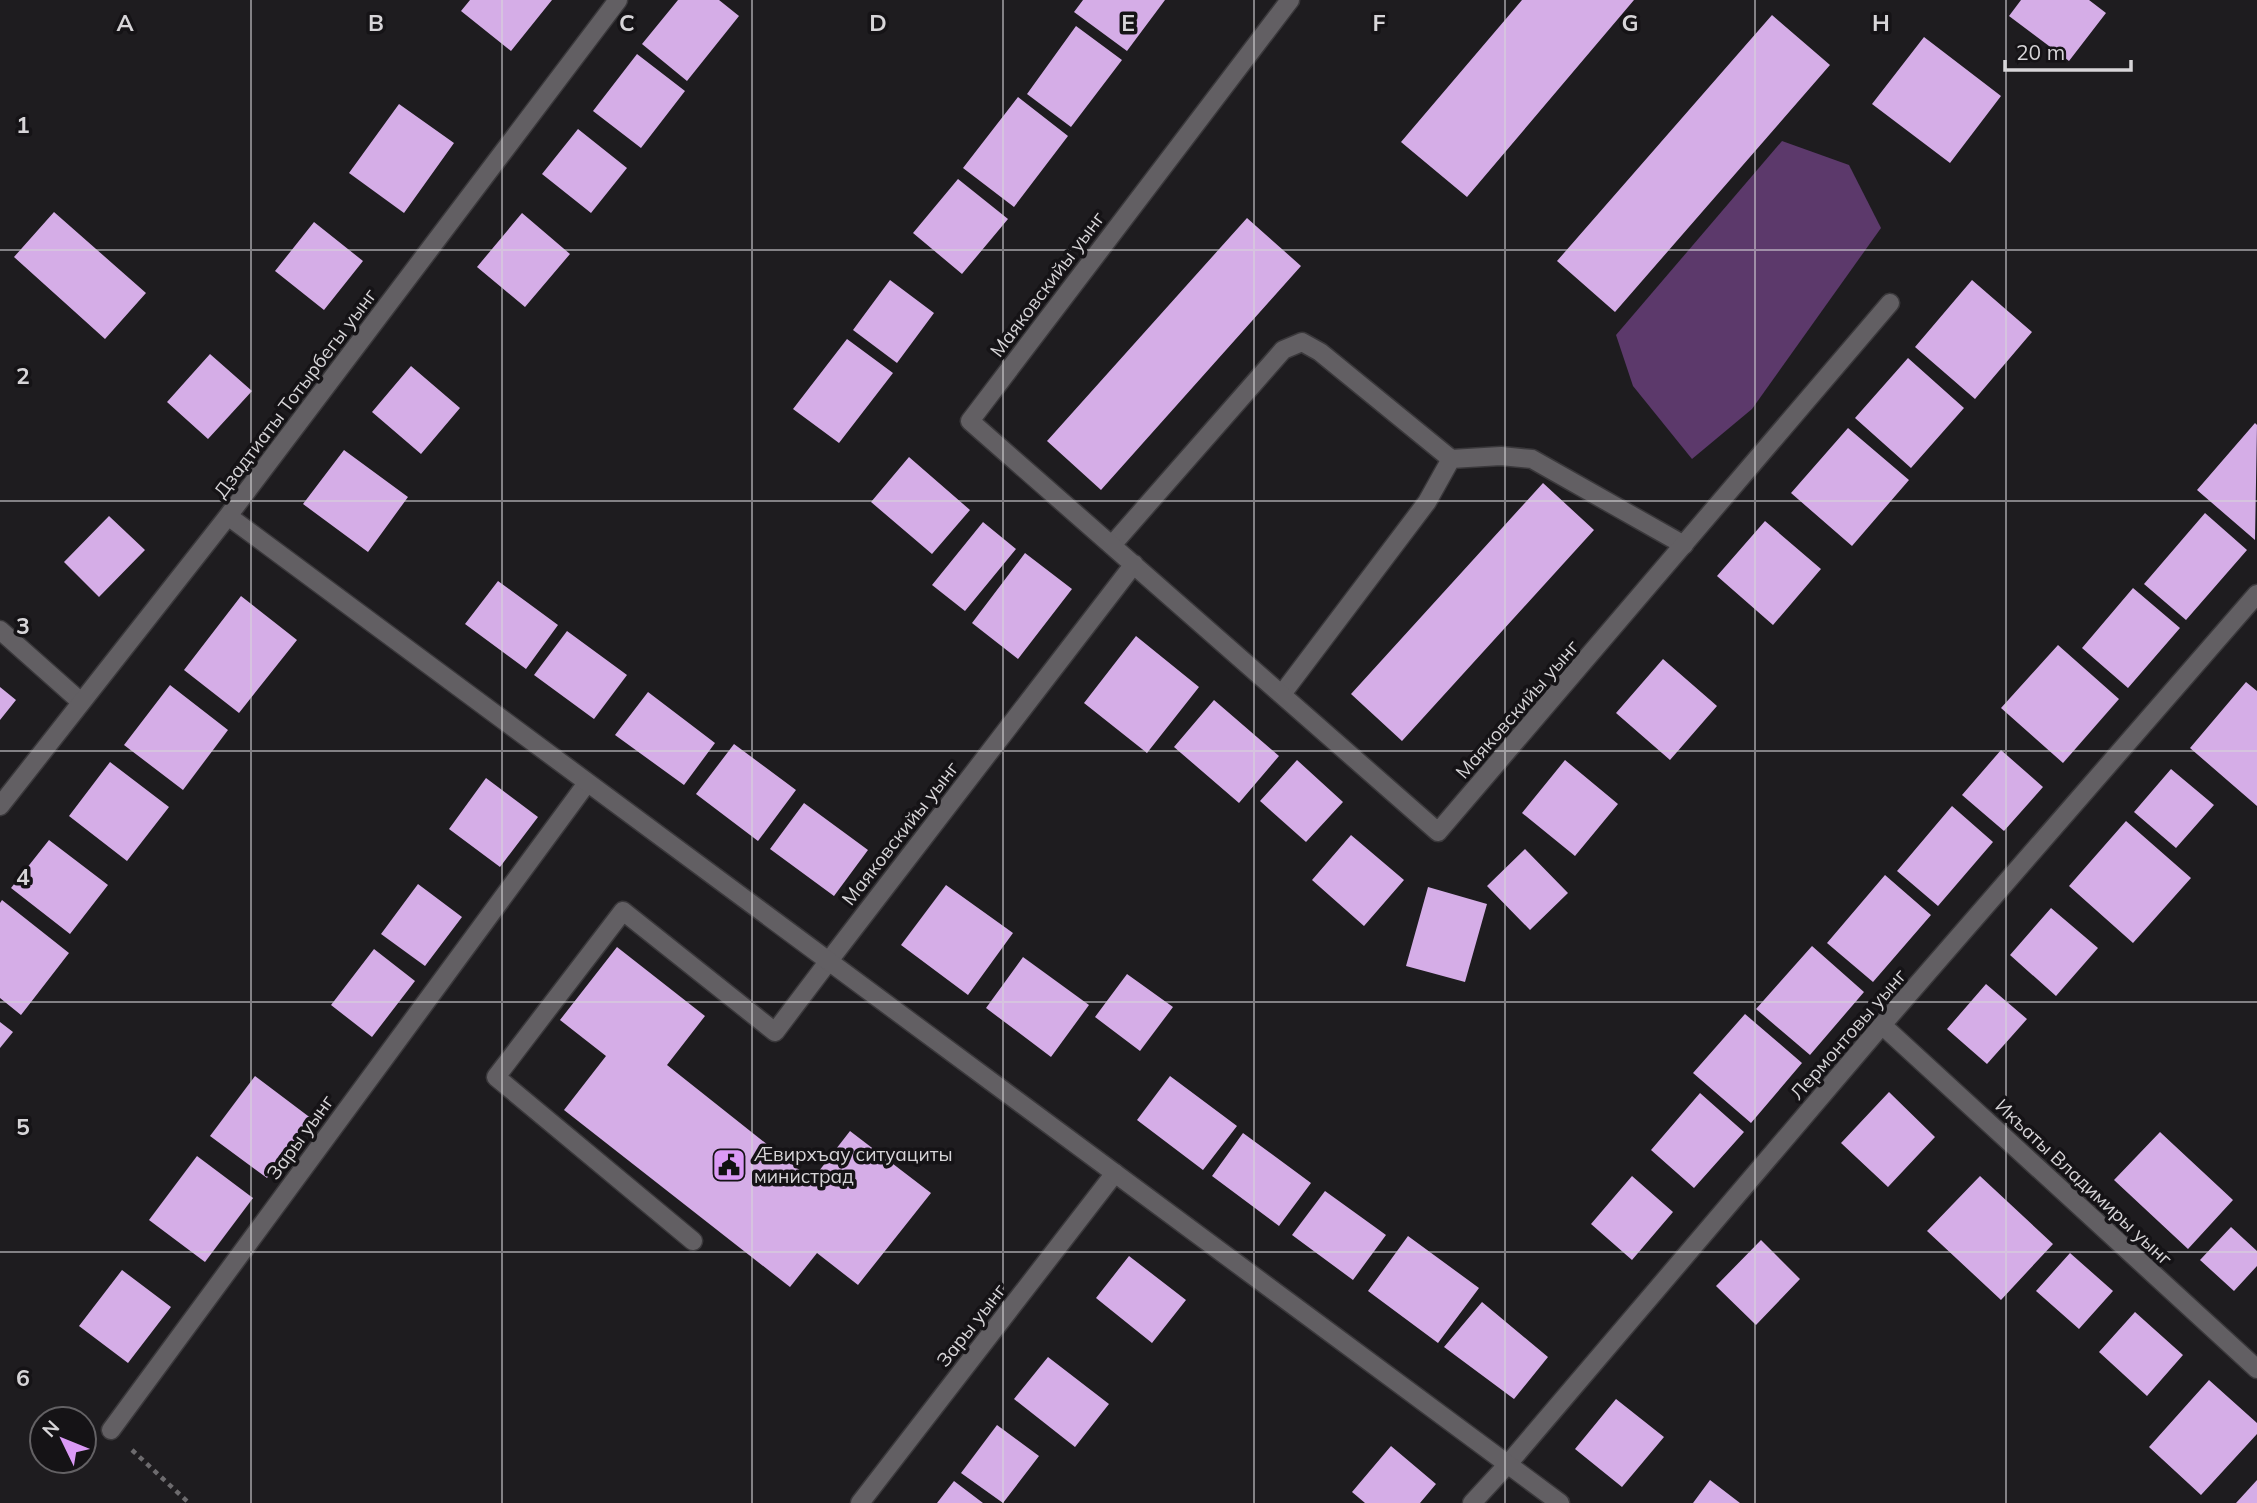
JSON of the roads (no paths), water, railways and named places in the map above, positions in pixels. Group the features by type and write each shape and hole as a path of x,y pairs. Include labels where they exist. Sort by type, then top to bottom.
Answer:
{"street":[{"name":"Дзадтиаты Тотырбегы уынг","path":"0,806 228,516 618,0"},
{"name":"Маяковскийы уынг","path":"1290,0 970,421 1438,832 1890,303"},
{"path":"1112,545 1283,351 1302,342 1320,352 1451,459 1501,456 1532,459 1684,545"},
{"path":"1282,694 1427,502 1451,459"},
{"path":"228,516 1560,1503"},
{"name":"Маяковскийы уынг","path":"693,1241 496,1077 623,911 775,1032 1134,564"},
{"name":"Лермонтовы уынг","path":"1472,1503 1882,1025 2257,594"},
{"path":"0,630 81,702"},
{"name":"Зары уынг","path":"111,1430 587,783"},
{"name":"Икъаты Владимиры уынг","path":"1882,1025 2257,1369"},
{"name":"Зары уынг","path":"860,1503 1115,1173"}],"place":[{"name":"Æвирхъау ситуациты министрад","path":"729,1165"}]}
